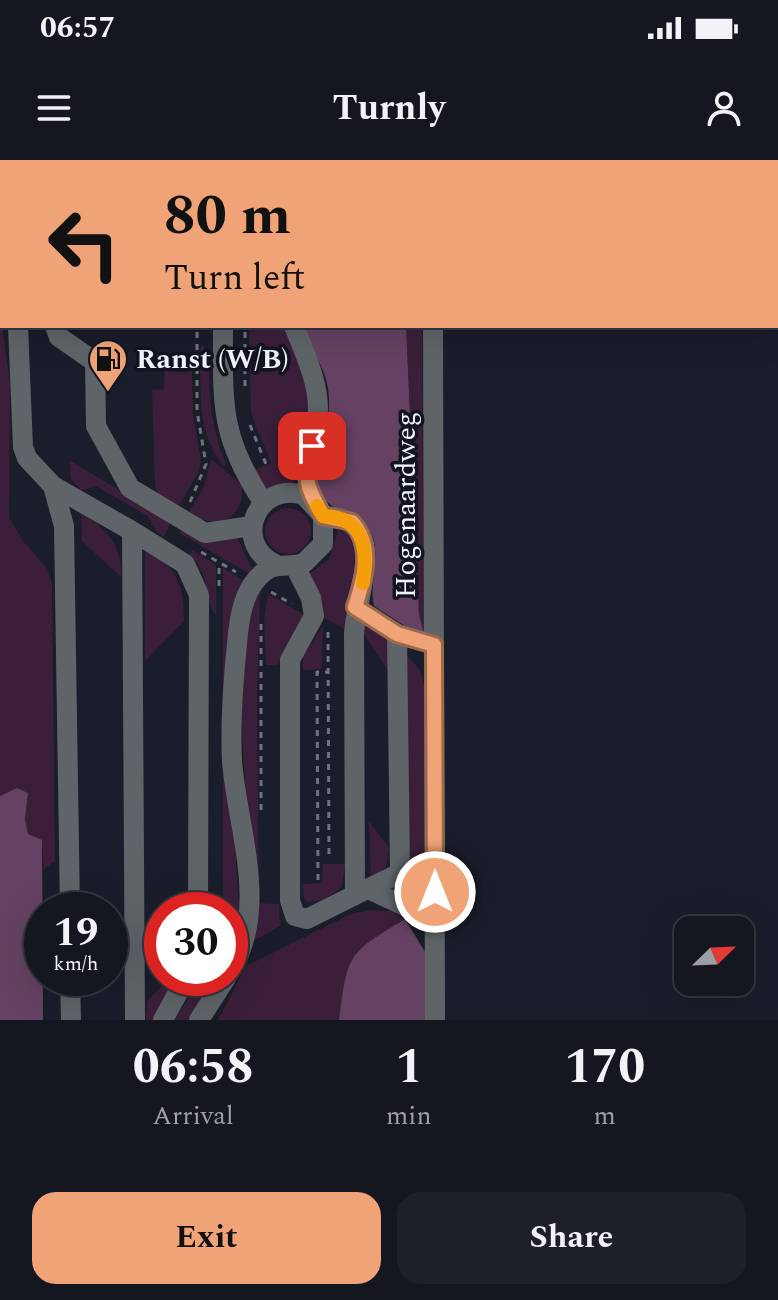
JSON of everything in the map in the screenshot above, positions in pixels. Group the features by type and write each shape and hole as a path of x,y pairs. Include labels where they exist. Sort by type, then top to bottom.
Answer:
{"street":[{"path":"18,328 23,447 27,458 53,486 185,564 199,595 198,892"},
{"path":"56,328 59,337 95,362 96,426 130,488 205,533 251,526"},
{"path":"223,328 223,409 228,433 263,502"},
{"path":"248,892 247,845 232,763 232,701 239,624 253,582 285,565 312,558 323,544 307,470 318,406 314,381 295,328"},
{"name":"Hogenaardweg","path":"433,328 435,1020"},
{"path":"53,486 64,526 70,892"},
{"path":"362,892 355,607 365,569 363,541 352,522 287,492 263,502 251,526 257,549 285,565 311,598 321,620 290,660 290,900 295,916 307,919 362,892 400,873 397,634"},
{"path":"132,531 135,1020"},
{"path":"355,607 397,634 434,645"},
{"path":"362,892 435,920"},
{"path":"70,996 71,1020"},
{"path":"163,1020 176,996"},
{"path":"199,1020 214,996"}],"path":[{"path":"197,328 197,411 205,450"},
{"path":"245,328 245,396"},
{"path":"249,419 266,464"},
{"path":"194,549 321,620 328,672 329,860"},
{"path":"261,611 261,822"},
{"path":"318,880 317,672 328,672"}],"shaded area":[{"path":"2,328 10,382 9,518 23,541 47,568 52,585 55,861 44,869 42,841 28,834 25,819 28,793 17,788 0,796"},
{"path":"249,328 286,328 304,375 311,420 295,483 283,483 263,491 254,470 271,463 251,413"},
{"path":"305,328 406,328 419,615 424,634 374,606 373,537 361,518 328,503 315,479 327,426 329,399 324,373"},
{"path":"406,328 422,328 424,634 419,615"},
{"path":"201,345 209,351 212,409 226,464 224,467 208,439 204,424 200,393"},
{"path":"192,369 193,414 201,460 199,471 179,506 158,494 155,485 152,390 164,389 165,370"},
{"path":"211,459 242,485 239,507 227,519 218,521 188,513 204,487"},
{"path":"69,460 171,521 164,537 156,531 148,516 96,486 81,490 71,479"},
{"path":"288,508 304,515 311,531 304,547 288,554 272,547 265,531 272,515"},
{"path":"81,513 98,525 116,547 121,577 82,541"},
{"path":"182,528 202,539 238,539 252,569 250,574 179,533"},
{"path":"338,530 348,532 356,554 345,629 324,618 321,598 309,574 329,559"},
{"path":"145,549 165,562 176,578 182,597 184,621 145,661"},
{"path":"192,550 216,565 216,615 201,571 190,554"},
{"path":"223,568 244,581 234,825 238,892 223,892"},
{"path":"260,591 257,700 259,901 256,900 245,787 242,693 250,615"},
{"path":"268,594 306,616 278,665 266,665 264,620"},
{"path":"364,625 390,639 391,675 364,634"},
{"path":"323,626 322,669 303,670 303,657"},
{"path":"406,654 420,670 424,685 426,896 418,903 387,887 407,886"},
{"path":"17,788 28,793 25,819 28,834 42,840 42,892 24,892 24,996 43,996 43,1020 0,1020 0,796"},
{"path":"369,821 389,848 386,867 371,879"},
{"path":"323,864 345,864 342,887 324,900 307,902 303,884 322,883"},
{"path":"255,903 279,904 280,926 252,942"},
{"path":"371,910 391,911 405,919 371,940 354,958 345,981 339,1020 218,1020 230,996 248,996 248,965 351,914"},
{"path":"405,919 425,952 425,1020 339,1020 345,981 354,958 371,940"},
{"path":"152,996 168,996 155,1020 146,1020 147,1002"},
{"path":"189,996 203,996 188,1020 175,1020"}],"slow traffic":[{"path":"317,506 323,516 352,522 359,531 365,553 363,583"}],"place":[{"name":"Ranst (W/B)","path":"108,393"}],"route":[{"path":"312,446 307,484 312,500 323,516 352,522 363,541 365,569 355,607 397,634 434,645 435,892"}]}
